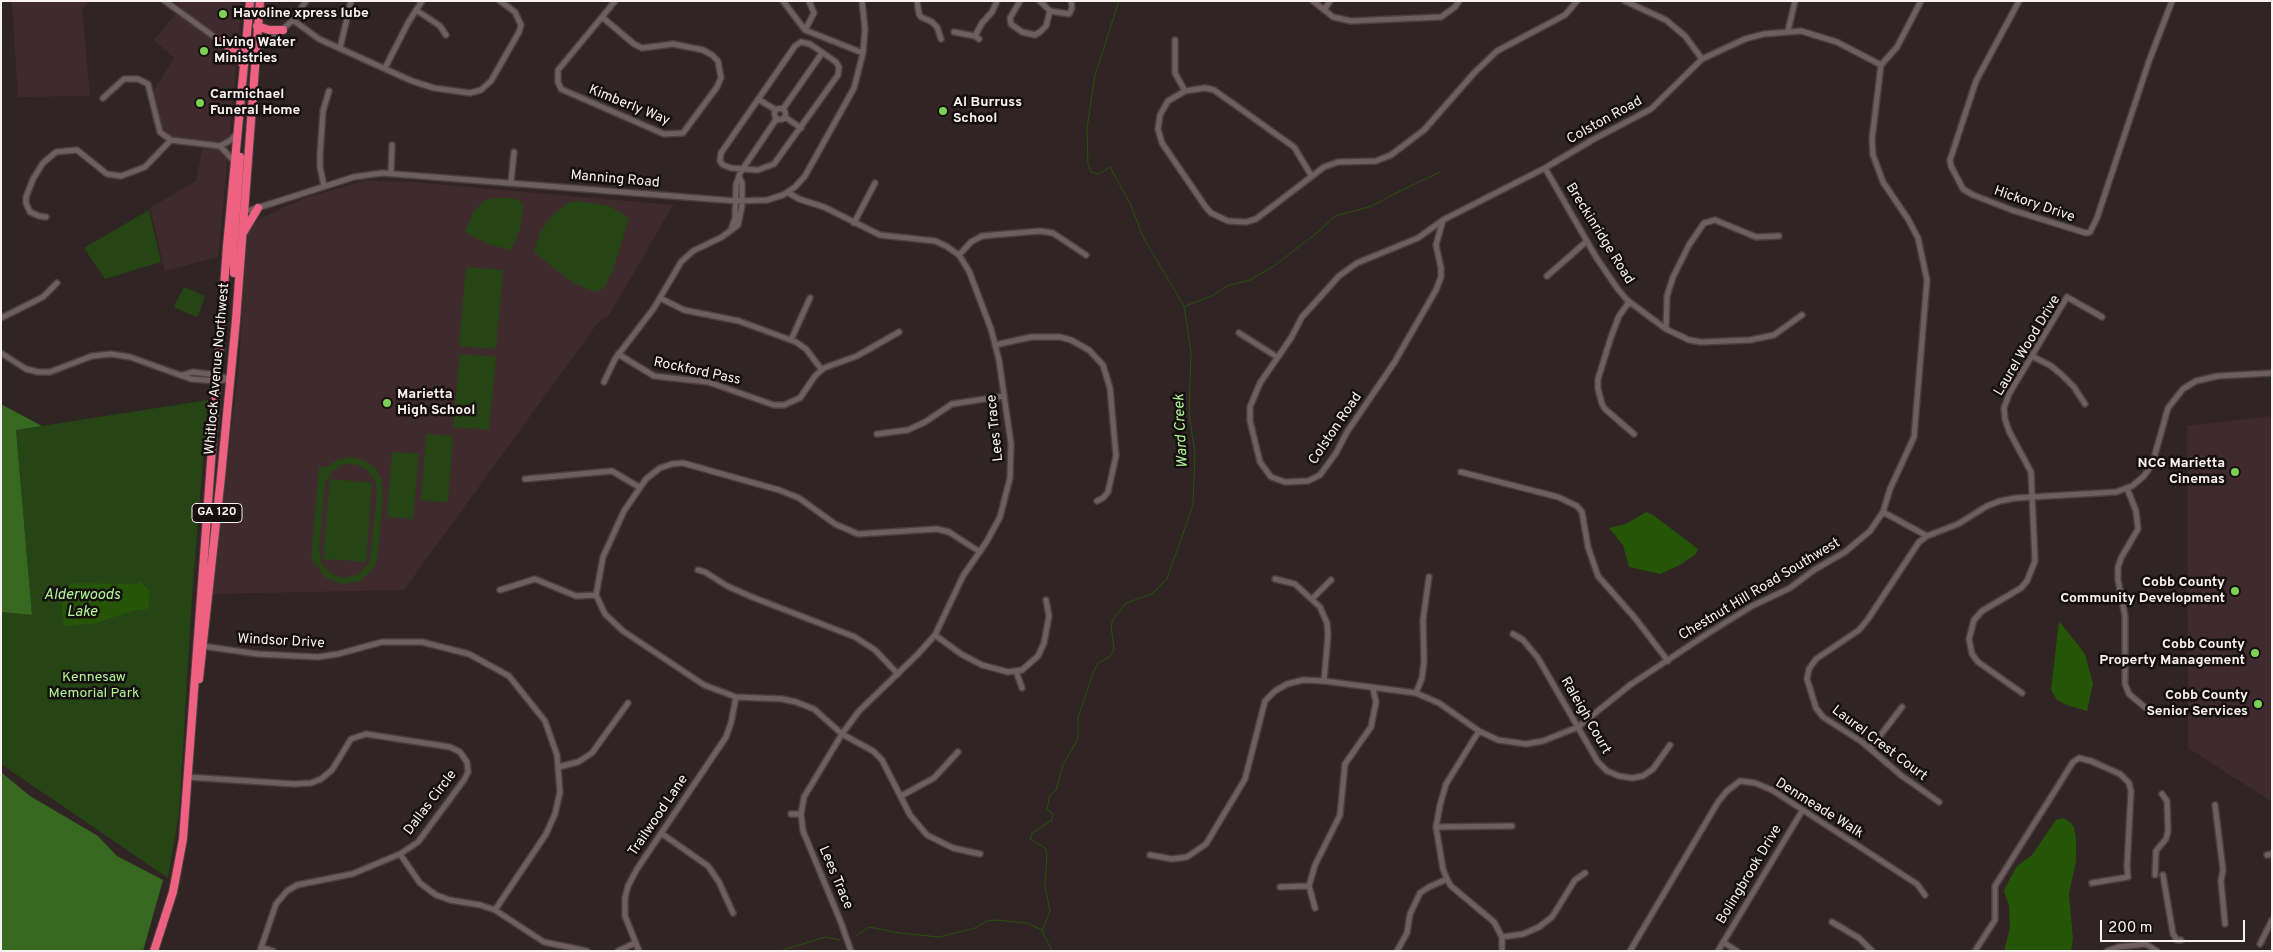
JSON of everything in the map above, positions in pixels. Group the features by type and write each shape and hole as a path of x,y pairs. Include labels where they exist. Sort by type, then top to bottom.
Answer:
{"highway":[{"name":"Whitlock Avenue Northwest","path":"199,646 221,477 237,290 241,239 237,212 235,163 244,46 250,1"},
{"name":"Whitlock Avenue Northwest","path":"154,951 177,874 182,839 199,646 218,378 237,212 244,196 260,1"},
{"path":"258,26 269,30 283,30"},
{"path":"220,41 237,52 243,65"},
{"path":"237,141 240,157 234,261 237,290"},
{"path":"241,239 260,208 244,196"}],"street":[{"path":"165,1 220,41 244,46 256,46 283,30 293,20 306,1"},
{"path":"340,48 351,1"},
{"path":"385,68 422,1"},
{"path":"293,20 319,39 385,68 434,88 470,93 481,90 491,81 519,32 521,24 515,12 500,1"},
{"name":"Kimberly Way","path":"602,17 634,44 642,48 673,44 703,50 718,61 721,78 717,87 683,133 664,134 561,88 558,82 558,70 615,1"},
{"path":"782,1 805,30 863,53"},
{"path":"805,30 814,13 809,1"},
{"path":"862,1 865,29 859,75 846,105 805,176 789,193 794,197 824,207 854,223 887,237 927,239 941,243 959,255 971,242 982,236 1040,231 1053,233 1086,255"},
{"path":"917,1 919,14 937,27 940,39"},
{"path":"954,32 977,37 982,23 992,12 997,1"},
{"path":"1020,1 1010,18 1011,24 1022,32 1038,34 1046,26 1050,11"},
{"path":"1040,1 1050,11 1069,14 1072,8 1071,1"},
{"path":"1313,1 1333,16 1351,21 1432,18 1447,14 1459,1"},
{"path":"1324,10 1330,1"},
{"path":"1311,175 1294,147 1214,90 1205,88 1185,91 1168,101 1160,115 1158,129 1162,144 1210,213 1235,223 1256,219 1311,175 1324,167 1338,162 1376,160 1391,155 1424,130 1497,50 1565,15 1577,1"},
{"path":"1625,1 1666,20 1685,36 1702,59"},
{"path":"1788,31 1795,1"},
{"path":"1881,65 1897,47 1921,1"},
{"name":"Hickory Drive","path":"2019,1 1976,82 1950,160 1951,166 1963,189 1973,195 2012,210 2086,233 2090,232 2097,218 2149,61 2172,1"},
{"path":"416,10 440,26 446,35"},
{"name":"Colston Road","path":"1443,220 1436,245 1441,277 1419,322 1336,453 1320,475 1301,483 1286,482 1271,477 1260,462 1254,442 1250,406 1260,383 1302,317 1339,276 1358,263 1418,238 1443,220 1545,168 1594,138 1651,109 1702,59 1745,38 1788,31 1801,31 1837,42 1881,65"},
{"path":"1175,40 1175,73 1185,91"},
{"path":"806,42 837,63 839,72 780,158 772,165 760,170 723,165 720,161 720,155 758,99 798,44 806,42"},
{"path":"758,99 776,110 783,109 822,53"},
{"name":"Chestnut Hill Road Southwest","path":"1150,856 1172,859 1187,857 1206,844 1245,779 1265,701 1275,691 1293,681 1324,681 1416,693 1439,703 1478,731 1498,740 1526,744 1551,738 1578,727 1630,685 1730,618 1790,588 1814,570 1845,552 1870,531 1883,512 1890,489 1914,437 1926,280 1918,238 1908,219 1882,182 1873,155 1872,139 1881,65"},
{"path":"103,98 124,79 138,79 148,84 160,132 170,140 220,146 230,155 235,163"},
{"path":"324,186 320,162 323,111 329,91"},
{"path":"783,109 786,113 784,117"},
{"path":"776,110 775,116 777,118"},
{"path":"604,382 618,354 646,319 679,265 689,254 722,237 731,230 739,201 736,185 739,176 777,118 784,117 801,128"},
{"path":"220,146 231,140 238,132"},
{"path":"46,217 30,212 26,197 33,179 43,163 56,152 77,150 107,174 121,176 145,167 170,140"},
{"path":"391,173 392,145"},
{"path":"511,182 514,152"},
{"name":"Breckinridge Road","path":"1545,168 1587,241 1617,288 1629,302 1666,329 1689,340 1701,342 1750,340 1774,334 1802,315"},
{"name":"Manning Road","path":"237,212 260,208 354,177 391,173 739,201 767,200 789,193"},
{"path":"854,223 875,183"},
{"path":"1666,329 1667,296 1673,277 1689,245 1704,223 1715,220 1756,237 1779,236"},
{"path":"1547,276 1587,241"},
{"name":"Lees Trace","path":"851,951 805,838 801,814 808,788 842,734 865,704 898,674 935,634 963,576 980,552 1000,517 1010,478 1011,444 996,345 968,272 959,255"},
{"path":"1,318 43,297 56,283"},
{"name":"Laurel Wood Drive","path":"2022,693 1978,662 1972,654 1969,639 1974,620 1982,611 2021,588 2032,572 2035,545 2031,472 2009,430 2004,408 2009,394 2067,297 2102,317"},
{"path":"660,298 684,310 731,319 791,340 806,349 822,370 857,356 899,332"},
{"path":"791,340 810,298"},
{"path":"1629,302 1619,316 1611,337 1598,379 1598,389 1605,408 1634,434"},
{"path":"1239,333 1278,357"},
{"path":"996,345 1031,337 1060,338 1083,346 1098,357 1107,376 1110,388 1116,456 1108,492 1104,498 1097,500"},
{"path":"1,353 26,369 38,372 50,372 92,356 110,354 130,357 183,375 192,372 229,379"},
{"name":"Rockford Pass","path":"618,354 654,376 713,384 777,405 787,404 800,398 822,370"},
{"path":"2032,356 2052,366 2062,375 2074,387 2085,404"},
{"path":"1883,512 1927,536 1958,524 1987,506 2016,498 2116,492 2127,488 2143,477 2152,466 2168,408 2183,389 2196,382 2218,376 2272,373"},
{"path":"876,434 908,430 925,422 952,404 1004,396"},
{"path":"980,552 949,532 937,530 858,534 835,524 799,498 779,490 683,464 672,464 660,468 646,479 612,535 603,557 596,595 605,614 623,631 697,681 736,697 782,699 805,704 814,710 842,734 873,751 882,760 910,815 927,835 953,848 980,854"},
{"path":"525,479 612,470 640,487"},
{"path":"1461,472 1558,497 1578,506 1582,512 1588,547 1598,576 1635,618 1668,661"},
{"path":"2127,488 2136,511 2138,529 2121,558 2118,567 2118,580 2125,616 2125,684 2129,694 2147,709"},
{"name":"Laurel Crest Court","path":"1927,536 1919,542 1859,630 1816,660 1809,669 1807,679 1816,708 1823,717 1870,749 1902,776 1939,802"},
{"path":"698,570 752,597 855,637 875,650 898,674"},
{"path":"1416,693 1422,678 1424,661 1423,620 1429,577"},
{"path":"500,590 535,579 576,596 596,595"},
{"path":"1276,580 1295,584 1320,607 1328,628 1324,681"},
{"path":"1312,599 1331,580"},
{"path":"935,634 961,654 982,665 996,670 1016,671 1033,662 1041,651 1049,616 1046,600"},
{"name":"Raleigh Court","path":"1513,634 1523,640 1538,658 1598,762 1607,771 1619,776 1632,778 1643,776 1653,769 1670,744"},
{"name":"Windsor Drive","path":"199,646 258,654 318,657 338,654 382,642 410,641 432,643 469,654 503,671 522,690 545,721 554,745 560,792 551,825 495,910"},
{"path":"1016,671 1022,688"},
{"path":"1315,908 1309,886 1315,865 1340,816 1345,764 1371,727 1376,702 1373,688"},
{"name":"Trailwood Lane","path":"639,951 625,916 626,891 633,874 728,733 736,697"},
{"path":"558,767 578,762 592,753 628,703"},
{"path":"1870,749 1902,707"},
{"path":"1478,731 1446,784 1436,827 1443,869 1447,879 1465,899 1490,916 1502,937 1502,951"},
{"name":"Dallas Circle","path":"187,776 294,784 311,783 329,773 346,744 355,736 362,734 454,748 465,758 468,766 466,776 422,838 400,854 344,876 297,886 287,891 276,904 261,949"},
{"path":"901,796 934,778 958,752"},
{"path":"1975,951 1995,920 1995,886 2073,762 2079,758 2113,770 2129,783 2132,798 2126,868 2128,877 2092,883"},
{"name":"Denmeade Walk","path":"1630,951 1718,802 1740,781 1755,783 1772,790 1917,884 1925,896"},
{"path":"2155,875 2156,851 2166,839 2168,831 2167,801 2162,794"},
{"path":"2215,805 2223,870 2221,881 2225,924"},
{"name":"Bolingbrook Drive","path":"1718,951 1802,811"},
{"path":"792,814 801,814"},
{"path":"1436,827 1512,826"},
{"path":"661,833 708,866 719,882 733,913"},
{"path":"400,854 420,882 436,895 495,910 544,942 587,951"},
{"path":"1502,937 1524,934 1539,927 1552,917 1575,880 1586,873"},
{"path":"2163,875 2173,934 2177,940 2181,940"},
{"path":"1397,951 1407,933 1412,908 1420,893 1429,886 1447,879"},
{"path":"1280,887 1309,886"},
{"path":"2260,944 2272,920"},
{"path":"1832,922 1859,938 1872,951"},
{"path":"1723,942 1737,951"},
{"path":"618,951 635,943"},
{"path":"2107,951 2118,947 2146,944 2157,951"},
{"path":"261,949 274,951"}],"shaded area":[{"path":"12,1 90,1 82,9 90,96 18,97"},
{"path":"174,1 241,1 218,257 165,271 150,208 196,181 204,141 170,137 162,132 154,90 174,58 154,40 181,7"},
{"name":"Marietta High School","path":"365,181 411,182 673,205 610,314 597,324 404,590 211,594 239,366 247,233 257,220 307,197"},
{"path":"1,404 42,426 16,430 32,615 1,612"},
{"path":"2272,416 2272,802 2188,748 2187,426"},
{"path":"1,772 30,796 98,836 117,856 163,880 143,951 1,951"}],"green space":[{"path":"492,198 512,198 524,203 520,229 512,248 509,250 486,243 465,232 473,213 483,202"},
{"path":"578,201 609,206 629,218 613,270 603,289 595,292 572,282 534,252 540,233 551,217 567,203"},
{"path":"149,210 161,262 105,279 84,248"},
{"path":"466,267 503,270 496,349 459,346"},
{"path":"184,287 205,296 196,317 174,306"},
{"path":"460,354 496,357 489,430 453,427"},
{"name":"Kennesaw Memorial Park","path":"208,400 192,597 179,813 168,878 1,764 1,612 32,615 16,430"},
{"path":"426,434 453,436 448,502 421,500"},
{"path":"392,452 419,454 413,519 387,517"},
{"path":"350,457 363,460 376,469 381,478 383,495 378,553 375,566 361,581 342,584 326,578 314,562 311,561 319,467 327,467 339,459","holes":["345,464 358,465 366,469 375,480 377,493 370,561 360,574 344,578 334,575 321,562 319,549 325,483 332,471"]},
{"path":"330,479 372,483 366,562 323,559"}],"water":[{"path":"1646,512 1653,515 1698,549 1696,554 1680,565 1660,574 1629,567 1623,545 1609,528 1626,524"},
{"name":"Alderwoods Lake","path":"140,582 150,591 148,609 135,610 96,623 67,626 64,624 60,594 64,588 74,583 136,584"},
{"path":"2059,621 2085,654 2093,684 2087,711 2057,700 2051,690"},
{"path":"2063,818 2074,827 2076,839 2076,861 2069,894 2073,939 2071,951 2004,951 2010,928 2009,906 2004,891 2005,888 2017,866 2032,855 2056,820"}],"waterway":[{"name":"Ward Creek","path":"1052,951 1042,931 1050,911 1045,886 1047,854 1045,848 1030,839 1032,833 1052,820 1053,814 1047,809 1050,795 1056,790 1063,765 1078,739 1078,717 1093,673 1098,663 1109,657 1114,650 1111,625 1114,618 1126,603 1152,594 1167,579 1193,505 1195,453 1189,414 1191,352 1184,306 1143,237 1131,205 1110,167 1099,174 1091,172 1088,165 1087,128 1095,75 1119,1"},
{"path":"1185,306 1212,296 1227,286 1250,280 1274,266 1318,232 1335,216 1372,206 1440,172"},
{"path":"856,936 869,927 899,933 939,937 975,928 987,921 996,920 1027,923 1042,930"},
{"path":"780,951 825,937 840,940"}],"place":[{"name":"Havoline xpress lube","path":"223,14"},
{"name":"Living Water Ministries","path":"204,51"},
{"name":"Carmichael Funeral Home","path":"200,103"},
{"name":"Al Burruss School","path":"943,111"},
{"name":"Marietta High School","path":"387,403"},
{"name":"NCG Marietta Cinemas","path":"2235,472"},
{"name":"Cobb County Community Development","path":"2235,591"},
{"name":"Cobb County Property Management","path":"2255,653"},
{"name":"Cobb County Senior Services","path":"2258,704"}]}
